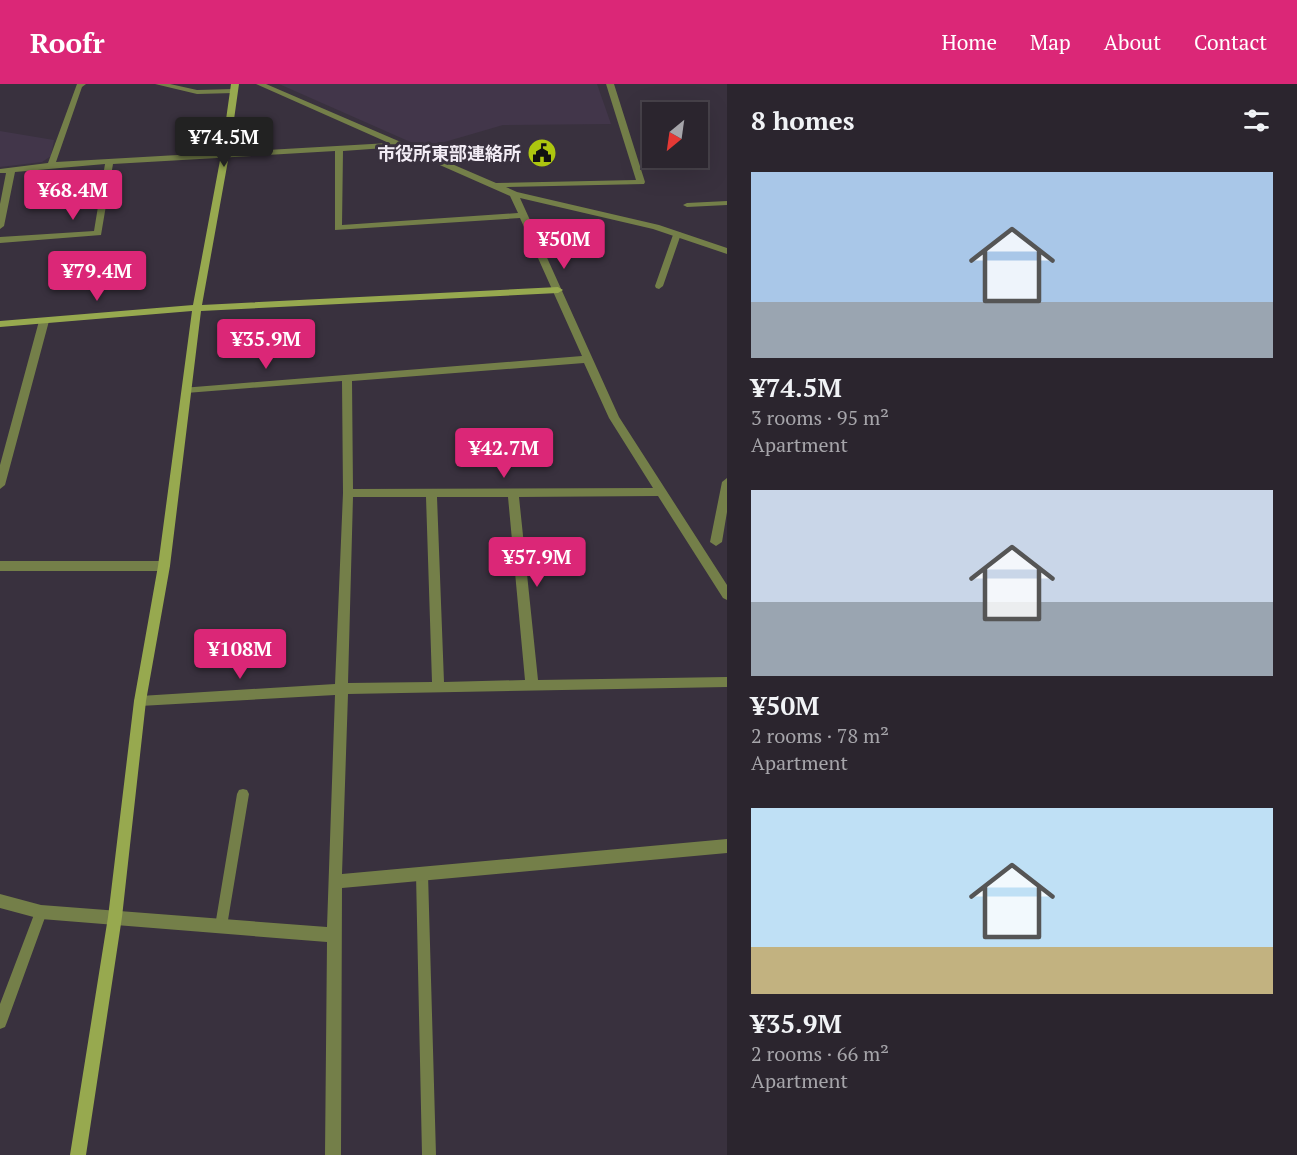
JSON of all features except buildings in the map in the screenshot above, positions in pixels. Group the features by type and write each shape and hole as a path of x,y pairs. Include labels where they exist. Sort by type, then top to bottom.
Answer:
{"street":[{"path":"51,165 79,86 82,84"},
{"path":"78,1155 115,918 140,701 164,566 197,308 225,155 234,87 197,92 159,84"},
{"path":"260,84 514,194 656,227 727,251"},
{"path":"495,185 641,182 610,84"},
{"path":"0,171 51,165 401,145"},
{"path":"339,148 338,228 525,215"},
{"path":"0,240 98,232 108,162"},
{"path":"0,226 11,169"},
{"path":"514,194 614,418 727,595"},
{"path":"0,324 197,308 558,290"},
{"path":"0,485 4,444 44,321"},
{"path":"186,390 589,359"},
{"path":"333,1155 335,882 348,494 348,378"},
{"path":"693,541 721,542 727,482"},
{"path":"348,494 660,492"},
{"path":"431,493 438,687"},
{"path":"513,493 532,685"},
{"path":"0,566 164,566"},
{"path":"140,701 342,689 727,682"},
{"path":"335,882 727,846"},
{"path":"0,901 42,912 334,935"}],"lane":[{"path":"687,205 727,203"},
{"path":"659,286 677,234"},
{"path":"221,927 243,794"},
{"path":"422,874 429,1155"},
{"path":"0,1022 42,912"}],"shaded area":[{"path":"279,84 597,84 611,124 503,125 424,148"},
{"path":"0,131 54,140 51,156 42,162 0,167"}],"place":[{"name":"市役所東部連絡所","path":"542,153"}]}
